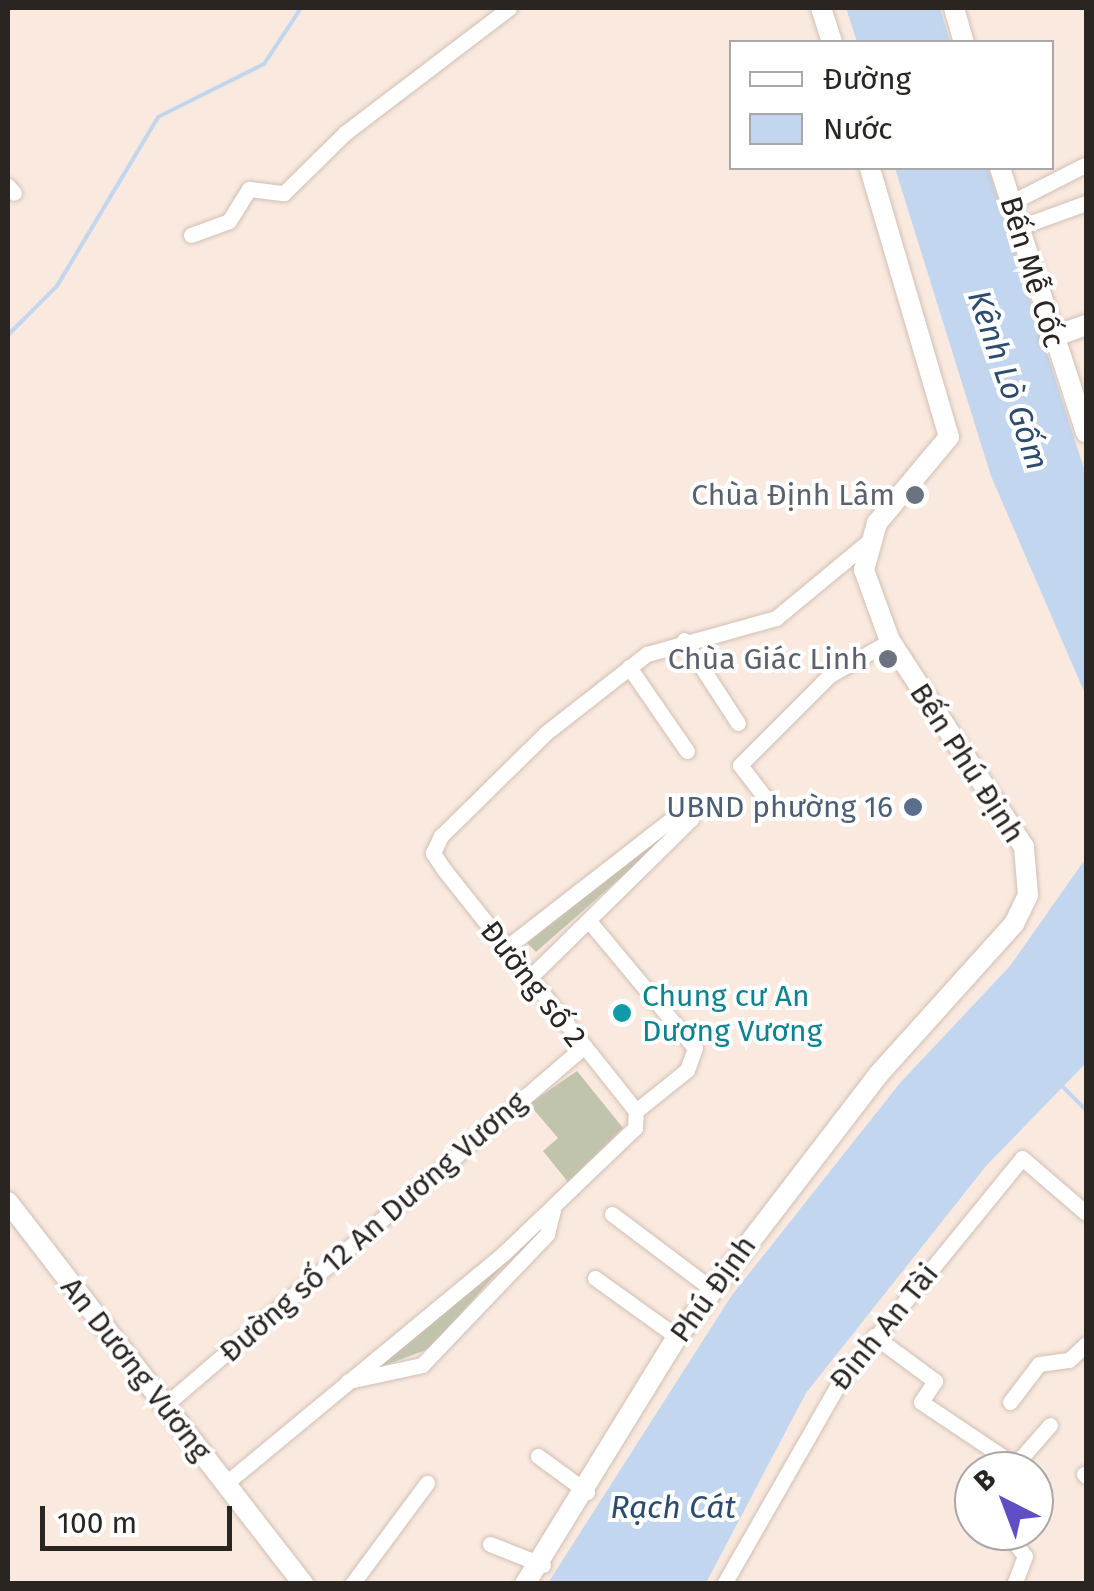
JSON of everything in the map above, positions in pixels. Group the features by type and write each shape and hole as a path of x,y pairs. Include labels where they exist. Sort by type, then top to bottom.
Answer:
{"street":[{"path":"192,235 229,222 248,190 284,193 345,133 510,8"},
{"path":"821,8 831,40"},
{"path":"954,8 963,40"},
{"path":"1010,203 1085,166"},
{"path":"687,752 628,667 684,640 776,618 868,542 948,437 871,170"},
{"name":"Bến Mễ Cốc","path":"1001,170 1050,338 1086,432"},
{"path":"1017,228 1086,204"},
{"path":"1050,338 1086,325"},
{"name":"Bến Phú Định","path":"868,542 864,570 890,640 1024,847 1028,895 1014,924 930,1014"},
{"path":"684,640 738,723"},
{"path":"770,804 740,765 830,676 890,640"},
{"name":"Đường số 2","path":"628,667 508,768 433,854 636,1112"},
{"path":"506,948 686,814 686,832 529,978"},
{"path":"225,1484 553,1210 628,1142 636,1112 688,1070 695,1048 589,921"},
{"name":"Phú Định","path":"525,1584 543,1565 676,1337 930,1014"},
{"name":"Đường số 12 An Dương Vương","path":"164,1406 582,1048"},
{"name":"Đình An Tài","path":"724,1584 813,1420 874,1336 1022,1158 1086,1213"},
{"name":"An Dương Vương","path":"8,1202 303,1584"},
{"path":"348,1381 422,1365 444,1347 546,1234 553,1210"},
{"path":"612,1214 713,1290"},
{"path":"596,1278 676,1337"},
{"path":"874,1336 936,1381 921,1402 1015,1465 1050,1425"},
{"path":"1010,1402 1039,1364 1069,1360 1086,1344"},
{"path":"538,1456 587,1492"},
{"path":"352,1584 426,1483"},
{"path":"490,1544 543,1565"},
{"path":"1014,1584 1025,1556 1021,1551"}],"green space":[{"path":"667,825 676,829 536,952 527,943"},
{"path":"577,1071 623,1128 568,1182 543,1151 558,1138 529,1104"},
{"path":"513,1254 431,1348 375,1369 507,1255"}],"water":[{"path":"846,8 940,8 949,40 856,40"},
{"name":"Kênh Lò Gốm","path":"896,170 989,170 1086,475 1086,696 991,476"},
{"name":"Rạch Cát","path":"1086,858 1086,1063 986,1166 806,1393 706,1583 548,1583 732,1295 900,1083 1010,966"}],"waterway":[{"path":"8,335 57,286 158,117 264,64 301,8"},
{"path":"1059,1083 1086,1110"}],"place":[{"name":"Chùa Định Lâm","path":"915,495"},
{"name":"Chùa Giác Linh","path":"888,659"},
{"name":"UBND phường 16","path":"913,807"},
{"name":"Chung cư An Dương Vương","path":"622,1013"}]}
